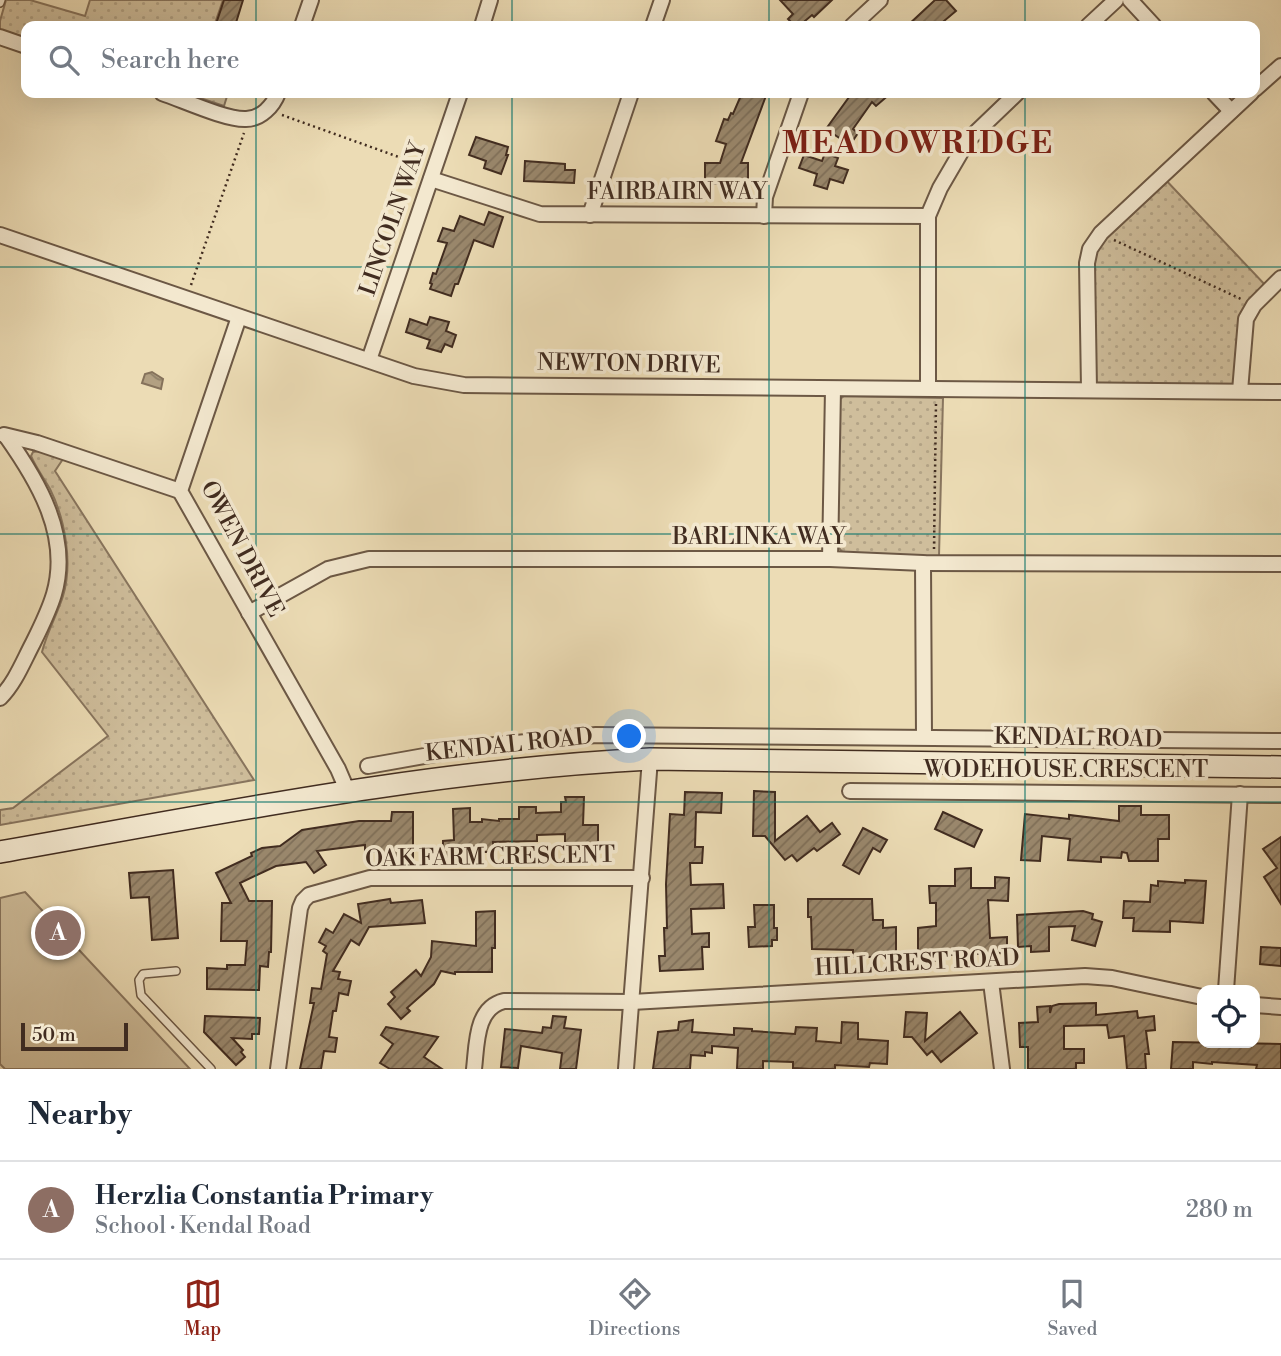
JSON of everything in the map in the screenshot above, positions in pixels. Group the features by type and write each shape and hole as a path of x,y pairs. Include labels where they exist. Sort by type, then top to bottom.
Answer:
{"main road":[{"name":"KENDAL ROAD","path":"0,852 347,790 533,766 650,759 1281,767"}],"street":[{"path":"304,21 311,0"},
{"path":"484,21 491,0"},
{"path":"655,21 662,0"},
{"path":"857,21 880,0"},
{"path":"1093,21 1116,0"},
{"path":"1130,0 1149,21"},
{"path":"0,37 21,44"},
{"path":"1260,85 1281,66"},
{"path":"177,98 232,117 246,119 262,113 276,98"},
{"name":"LINCOLN WAY","path":"369,360 458,98"},
{"path":"590,215 629,98"},
{"path":"764,216 765,197 799,98"},
{"path":"932,388 928,216 940,188 968,141 1012,98"},
{"path":"1219,98 1231,111"},
{"path":"1089,389 1087,263 1090,248 1101,233 1245,98"},
{"name":"FAIRBAIRN WAY","path":"432,174 540,214 928,216"},
{"name":"NEWTON DRIVE","path":"0,235 414,376 464,385 1281,392"},
{"path":"1240,391 1246,319 1254,305 1281,278"},
{"name":"OWEN DRIVE","path":"239,317 180,491 338,769 347,790"},
{"path":"830,559 833,389"},
{"path":"3,435 37,443 180,491"},
{"path":"0,698 11,685 48,613 59,570 55,526 48,505 3,435"},
{"name":"BARLINKA WAY","path":"250,613 328,569 369,559 830,559 928,563 1281,564"},
{"path":"924,737 928,563"},
{"path":"368,766 475,747 596,735 1281,741"},
{"path":"626,1069 650,759"},
{"name":"WODEHOUSE CRESCENT","path":"850,791 1281,795"},
{"path":"1226,985 1240,794"},
{"name":"OAK FARM CRESCENT","path":"278,1069 300,908 309,895 370,878 642,878"},
{"name":"HILLCREST ROAD","path":"474,1069 482,1018 489,1007 498,1002 632,1002 1094,976 1197,996"},
{"path":"991,982 1002,1069"},
{"path":"1260,1005 1281,1007"}],"lane":[{"path":"176,971 143,974 139,981 141,995 211,1069"}],"path":[{"path":"187,298 242,136 262,113 432,174"},
{"path":"1101,233 1254,305"},
{"path":"928,563 932,388"}],"shaded area":[{"path":"6,0 30,0 85,16 90,0 223,0 216,21 21,21 21,37 0,30"},
{"path":"200,98 226,98 224,106"},
{"path":"1162,176 1268,288 1250,305 1240,391 1090,389 1090,257 1101,234"},
{"path":"844,396 943,398 939,556 934,563 844,554 839,548 836,539 839,400"},
{"path":"40,451 63,459 55,471 254,780 0,825 0,810 13,808 108,736 42,652 63,596 67,556 60,514 50,489 31,456 33,452"},
{"path":"25,892 190,1069 5,1069 0,1064 0,898"}],"water":[{"path":"152,372 163,379 161,389 142,383 145,374"}],"building":[{"path":"224,0 243,0 237,21 217,21"},
{"path":"780,0 832,0 814,17 812,15 805,21 790,21 788,19 793,14"},
{"path":"935,0 946,0 956,11 944,21 912,21"},
{"path":"740,98 765,98 741,163 748,163 748,184 705,184 705,163 720,163 726,144 716,141 724,119 728,120 731,113 733,114"},
{"path":"848,98 885,98 876,106 872,102 853,129 858,133 850,145 826,129"},
{"path":"476,137 508,147 501,174 484,168 486,161 469,155"},
{"path":"825,153 838,158 835,166 848,170 843,183 830,179 827,189 814,185 817,174 799,168 804,155 822,161"},
{"path":"525,161 565,164 565,170 575,170 574,183 524,181"},
{"path":"489,212 503,217 493,247 474,240 451,296 430,289 433,273 436,274 447,243 438,241 443,228 454,231 460,216 484,225"},
{"path":"430,317 449,322 446,331 456,335 452,347 445,344 441,352 427,348 430,340 406,332 410,319 427,325"},
{"path":"754,791 775,792 775,841 807,816 820,832 832,823 840,834 817,851 814,848 797,861 792,855 785,860 765,836 753,836"},
{"path":"685,792 722,793 721,813 696,812 695,847 703,847 702,863 690,863 691,885 723,884 724,908 691,909 692,934 709,933 709,947 702,947 703,969 660,971 659,956 665,956 664,928 667,928 666,884 670,814 684,815"},
{"path":"565,797 584,797 583,825 598,825 598,851 565,851 565,834 537,835 537,841 493,842 493,852 482,852 482,846 460,847 461,858 443,858 443,841 454,840 453,809 470,808 470,822 482,822 482,819 519,819 519,807 536,807 536,813 561,812 561,802 566,802"},
{"path":"1119,806 1141,806 1141,815 1169,815 1169,839 1158,839 1158,861 1129,861 1127,853 1122,852 1121,858 1101,857 1101,862 1068,860 1070,839 1042,836 1040,861 1021,860 1025,814 1069,819 1069,815 1119,821"},
{"path":"392,812 413,812 413,859 377,859 377,852 365,852 365,845 317,851 326,865 314,873 306,862 276,866 240,883 249,901 272,901 268,967 260,966 259,990 207,989 207,968 227,969 227,965 245,965 247,941 221,941 222,903 231,903 216,873 252,856 251,853 262,848 280,846 302,830 359,821 391,821"},
{"path":"943,812 982,830 974,847 935,829"},
{"path":"863,828 887,840 880,852 873,848 859,874 843,865"},
{"path":"1281,837 1281,904 1264,877 1277,868 1263,849"},
{"path":"971,868 971,888 995,888 995,877 1009,878 1008,901 988,900 990,938 1007,937 1007,953 946,955 946,959 935,961 935,956 926,957 925,951 918,952 918,928 936,926 936,903 930,903 929,886 955,886 955,869"},
{"path":"173,870 178,938 152,940 149,897 131,898 129,873"},
{"path":"1185,880 1206,881 1203,923 1170,921 1170,932 1133,931 1134,918 1123,918 1124,901 1150,902 1151,885 1158,886 1158,881 1185,883"},
{"path":"390,899 391,903 422,900 425,923 369,927 359,945 351,940 333,971 340,972 338,979 351,981 348,995 339,993 336,1011 333,1011 329,1037 337,1038 335,1052 324,1051 321,1069 300,1069 314,1003 310,1003 312,988 321,989 327,954 323,951 326,946 319,942 326,929 333,933 344,914 361,923 358,904"},
{"path":"808,899 872,899 873,920 883,920 883,928 896,927 896,957 853,957 853,950 812,949"},
{"path":"754,905 774,905 777,940 772,940 772,946 749,947 748,927 755,927"},
{"path":"495,911 492,972 455,974 441,971 434,984 407,1008 410,1011 401,1019 388,1004 395,997 391,992 416,970 421,976 431,957 432,941 476,946 476,912"},
{"path":"1083,911 1093,914 1092,919 1102,922 1095,946 1072,940 1075,926 1049,927 1049,951 1031,952 1031,946 1018,947 1017,915"},
{"path":"1261,947 1281,948 1281,966 1260,964"},
{"path":"1096,1003 1096,1015 1137,1011 1138,1018 1154,1016 1155,1030 1146,1031 1149,1054 1145,1054 1146,1069 1127,1069 1124,1036 1109,1038 1107,1025 1064,1026 1064,1049 1084,1049 1084,1063 1076,1063 1076,1069 1028,1069 1028,1047 1020,1047 1019,1023 1038,1022 1037,1007 1050,1006 1050,1013 1052,1006 1059,1004"},
{"path":"906,1012 927,1013 925,1041 960,1012 977,1033 941,1062 932,1051 927,1055 912,1037 904,1037"},
{"path":"205,1016 260,1018 259,1034 252,1034 252,1039 232,1038 243,1050 241,1052 245,1057 236,1065 204,1032"},
{"path":"553,1016 566,1017 564,1028 581,1030 576,1069 560,1069 562,1053 521,1046 518,1068 501,1067 505,1029 542,1033 543,1027 551,1028"},
{"path":"693,1020 692,1032 734,1035 734,1028 795,1034 796,1027 817,1028 816,1041 841,1043 842,1022 858,1023 858,1039 888,1041 887,1064 870,1063 869,1067 835,1065 835,1069 810,1069 793,1068 793,1062 763,1061 763,1069 737,1069 738,1048 712,1046 712,1053 705,1052 705,1056 691,1055 690,1069 653,1069 658,1032 678,1030 679,1022"},
{"path":"386,1027 438,1037 424,1057 442,1069 390,1069 380,1063 393,1044 381,1035"},
{"path":"1173,1042 1197,1042 1197,1048 1260,1048 1260,1044 1281,1044 1281,1069 1193,1062 1193,1069 1171,1069"}],"place":[{"name":"Herzlia Constantia Primary","path":"58,933"}],"district":[{"name":"MEADOWRIDGE","path":"918,144"}]}
